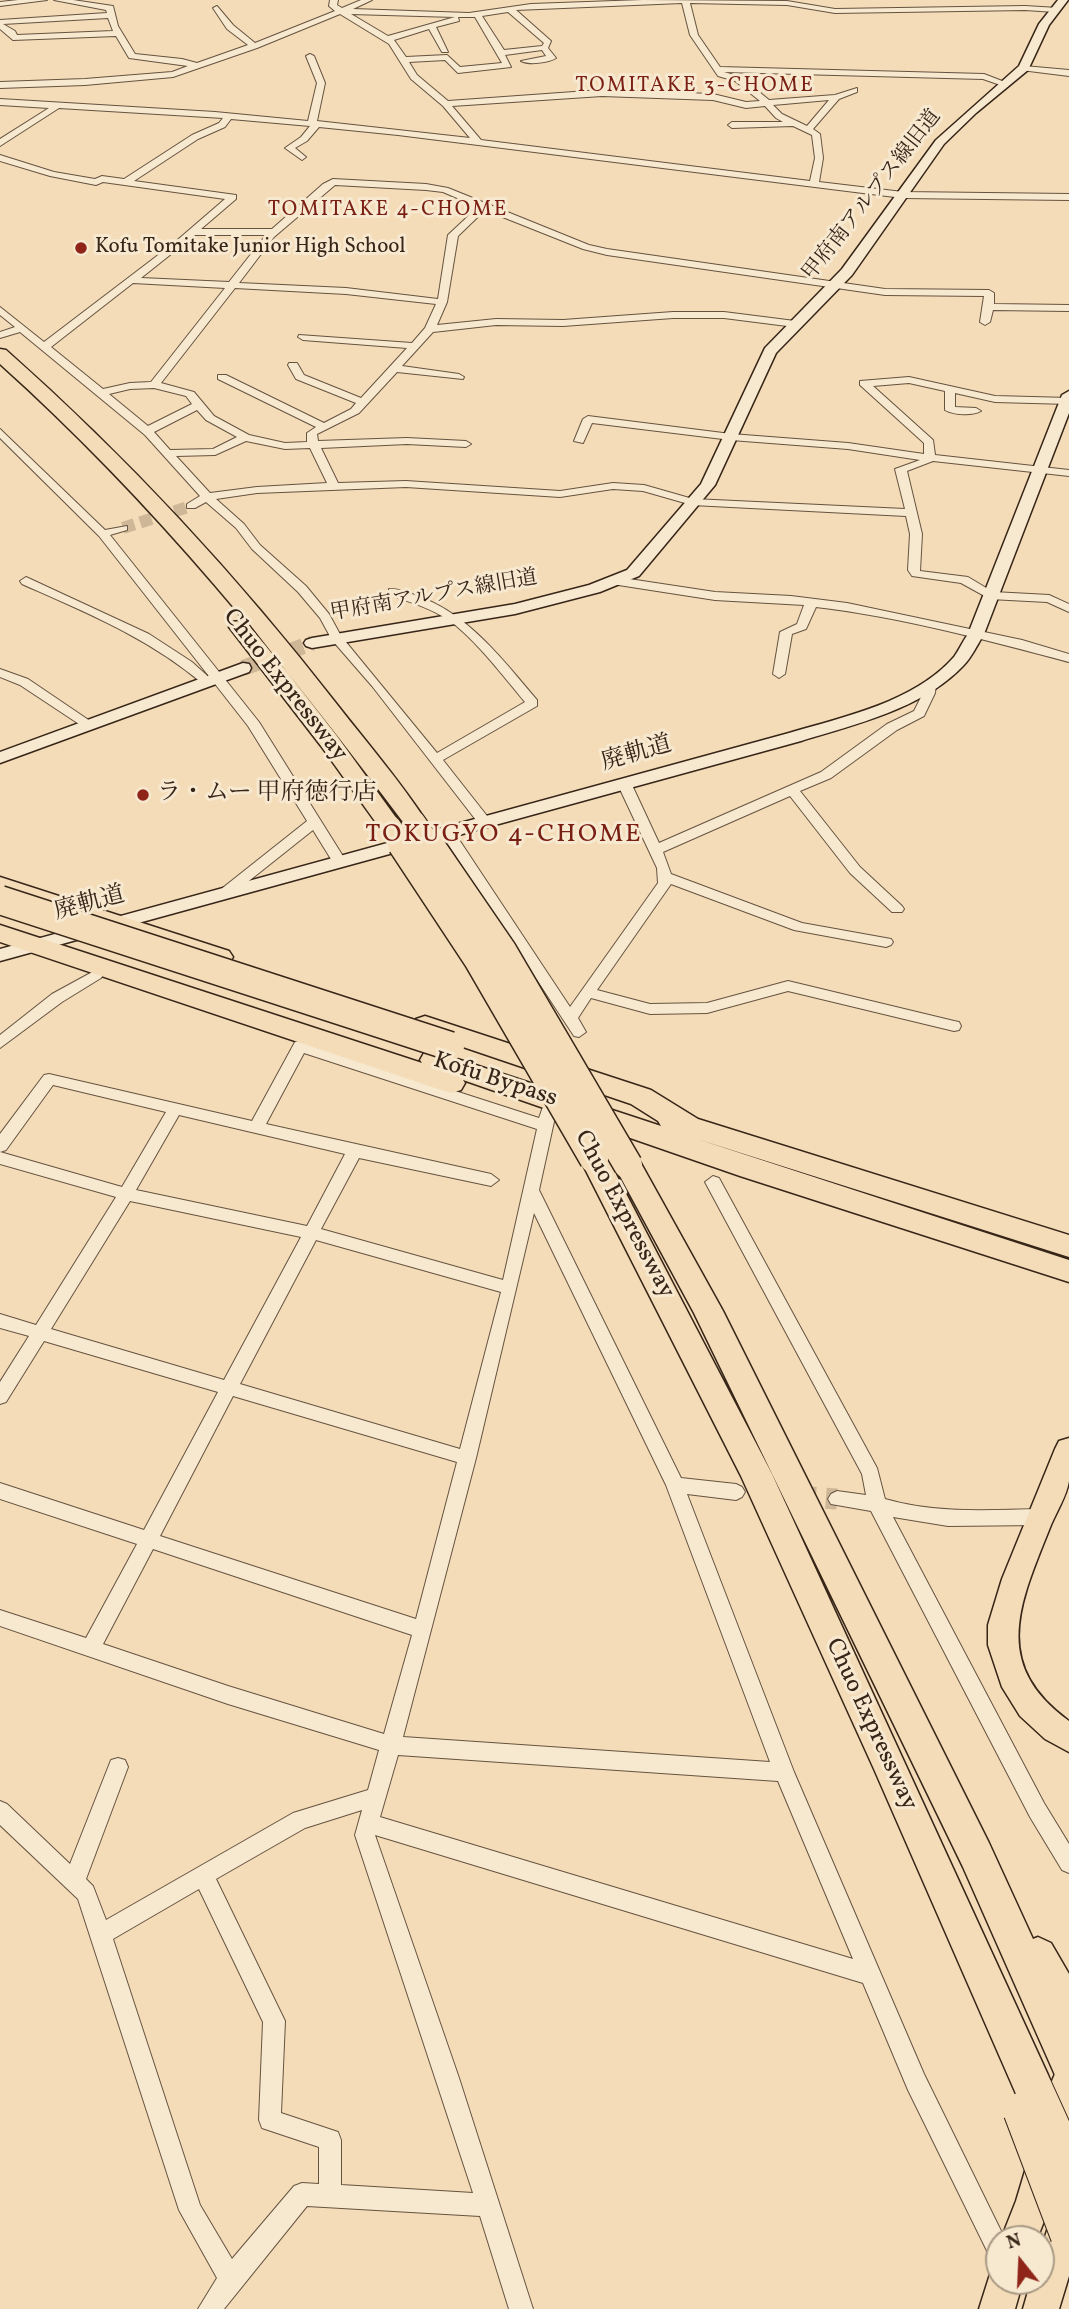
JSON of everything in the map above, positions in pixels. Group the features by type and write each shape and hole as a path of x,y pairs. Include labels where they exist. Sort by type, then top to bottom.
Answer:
{"highway":[{"name":"Chuo Expressway","path":"0,354 49,397 185,536 265,626 402,823 503,952 628,1165 708,1311 976,1856 1059,2005 1069,2061"},
{"name":"Chuo Expressway","path":"0,377 93,463 175,551 253,643 329,741 402,823 594,1159 750,1462 842,1665 837,1694 1042,2094"},
{"path":"0,885 641,1097 688,1126"},
{"name":"Kofu Bypass","path":"0,900 441,1053 750,1169 1069,1271"},
{"name":"Kofu Bypass","path":"0,919 688,1126 1069,1246"},
{"path":"0,933 32,946 546,1116 634,1127"},
{"path":"1042,2094 1069,2166"},
{"path":"1042,2094 1069,2235"}],"main road":[{"path":"750,1169 845,1209 1069,1282"},
{"path":"1069,1449 1016,1580 1002,1629 1011,1673 1021,1693 1035,1711 1069,1738"},
{"path":"1025,2225 1034,2201 1042,2094"},
{"path":"1041,2309 1069,2215"}],"street":[{"path":"0,4 43,0"},
{"path":"58,0 110,8 118,33 132,56 182,61 197,66"},
{"path":"334,0 333,6 387,39 414,77 446,104 478,142"},
{"path":"0,85 173,74 254,46 368,0"},
{"path":"685,1 694,35 721,74 738,79 779,116 816,134 819,158 814,184"},
{"path":"387,39 473,15 579,3 799,2 835,11 1059,5"},
{"name":"甲府南アルプス線旧道","path":"312,643 526,607 616,581 634,573 708,485 770,351 858,259 940,142 972,111 1024,68 1044,24 1059,5"},
{"path":"217,8 230,27 254,46"},
{"path":"499,53 544,48 548,43 510,9"},
{"path":"341,11 473,15 500,49 499,53 508,65 458,70 447,57 404,60"},
{"path":"2,27 112,15"},
{"path":"431,26 445,50"},
{"path":"2,27 13,38 118,33"},
{"path":"525,61 552,58 544,48"},
{"path":"302,157 289,148 304,139 314,124 321,83 310,56"},
{"path":"128,62 137,57"},
{"path":"1024,68 1069,73"},
{"path":"718,69 984,77 1006,84"},
{"path":"115,79 121,71"},
{"path":"446,104 602,93 713,97 746,105 836,97 853,90"},
{"path":"809,129 836,97"},
{"path":"0,102 314,124 903,195 1069,197"},
{"path":"0,143 57,106"},
{"path":"124,183 195,137 222,125 229,117"},
{"path":"732,125 796,124"},
{"path":"0,158 53,174 96,182 102,179 233,197 193,232 45,346"},
{"path":"154,385 274,232 316,192 333,182 444,190 586,247 607,252 834,287 886,292 989,293 985,322"},
{"path":"334,486 314,444 312,433 355,411 430,329 442,302 453,235 484,206"},
{"path":"193,232 274,232"},
{"path":"131,280 346,291 442,302"},
{"path":"989,307 1069,308"},
{"path":"0,310 147,431 207,497 240,526 256,547 302,589 325,617 336,637 484,821"},
{"path":"430,329 496,322 563,323 673,315 724,315 795,324"},
{"path":"0,335 23,328"},
{"path":"303,337 414,346"},
{"path":"293,365 300,377 363,402"},
{"path":"394,368 459,377"},
{"path":"222,377 322,426"},
{"path":"933,458 929,442 864,383 909,380 995,399 1068,399"},
{"path":"101,393 130,386 154,385 190,394 200,404 202,412 210,418 245,437 285,446 407,441 466,444"},
{"path":"950,388 950,410 976,411"},
{"name":"廃軌道","path":"0,955 339,860 625,785 847,721 930,684 960,661 976,634 1037,471 1068,399"},
{"path":"147,431 200,404"},
{"path":"579,441 588,419 731,437 848,446 1069,473"},
{"path":"0,432 103,534 213,679 254,725 339,860"},
{"path":"165,453 215,452 245,437"},
{"path":"0,450 24,456"},
{"path":"933,458 901,469 916,534 916,574 964,580 990,595 1049,599 1069,608"},
{"path":"191,506 207,497 257,490 334,486 406,484 560,494 613,486 644,488 692,502 911,513"},
{"path":"103,534 123,528"},
{"path":"26,581 115,623 213,679"},
{"path":"616,581 715,596 846,607 1069,657"},
{"path":"393,592 426,603 455,619 498,662 533,703 436,759"},
{"path":"779,674 786,632 802,626 811,603"},
{"path":"0,758 243,668"},
{"path":"3,677 24,682 90,725"},
{"path":"655,850 826,775 891,727 919,713 929,693 930,684"},
{"path":"570,1017 664,883 664,868 625,785"},
{"path":"792,790 855,870 897,909"},
{"path":"225,893 315,822"},
{"path":"447,832 579,1032"},
{"path":"664,876 799,927 886,942"},
{"path":"0,1043 57,998 96,975 32,946"},
{"path":"588,992 650,1009 707,1008 788,986 954,1026"},
{"path":"256,1128 300,1046 546,1116 510,1288 423,1630 365,1835 448,2078 521,2309"},
{"path":"0,1146 50,1079 491,1180"},
{"path":"0,1397 126,1194 175,1109"},
{"path":"90,1649 355,1151"},
{"path":"0,1158 126,1194 312,1233 510,1288"},
{"path":"713,1182 871,1473 877,1504 1037,1810 1069,1863"},
{"path":"531,1190 675,1485 784,1772 933,2119 986,2225"},
{"path":"0,1321 467,1458"},
{"path":"675,1485 736,1492"},
{"path":"0,1491 423,1630"},
{"path":"838,1499 877,1504 906,1513 948,1518 1041,1517"},
{"path":"0,1618 391,1745 784,1772"},
{"path":"74,1882 118,1766"},
{"path":"101,1934 300,1820 375,1797"},
{"path":"0,1811 86,1893 190,2210 231,2279"},
{"path":"368,1823 871,1975"},
{"path":"204,1877 274,2021 270,2120 330,2140 330,2194"},
{"path":"210,2309 231,2279 302,2194 487,2205"}],"tunnel":[{"path":"123,528 191,506"},
{"path":"243,668 312,643"},
{"path":"795,1496 837,1499"}],"place":[{"name":"Kofu Tomitake Junior High School","path":"81,248"},
{"name":"ラ・ムー 甲府徳行店","path":"143,795"}],"district":[{"name":"TOMITAKE 3-CHOME","path":"695,87"},
{"name":"TOMITAKE 4-CHOME","path":"388,211"},
{"name":"TOKUGYO 4-CHOME","path":"504,836"}]}
